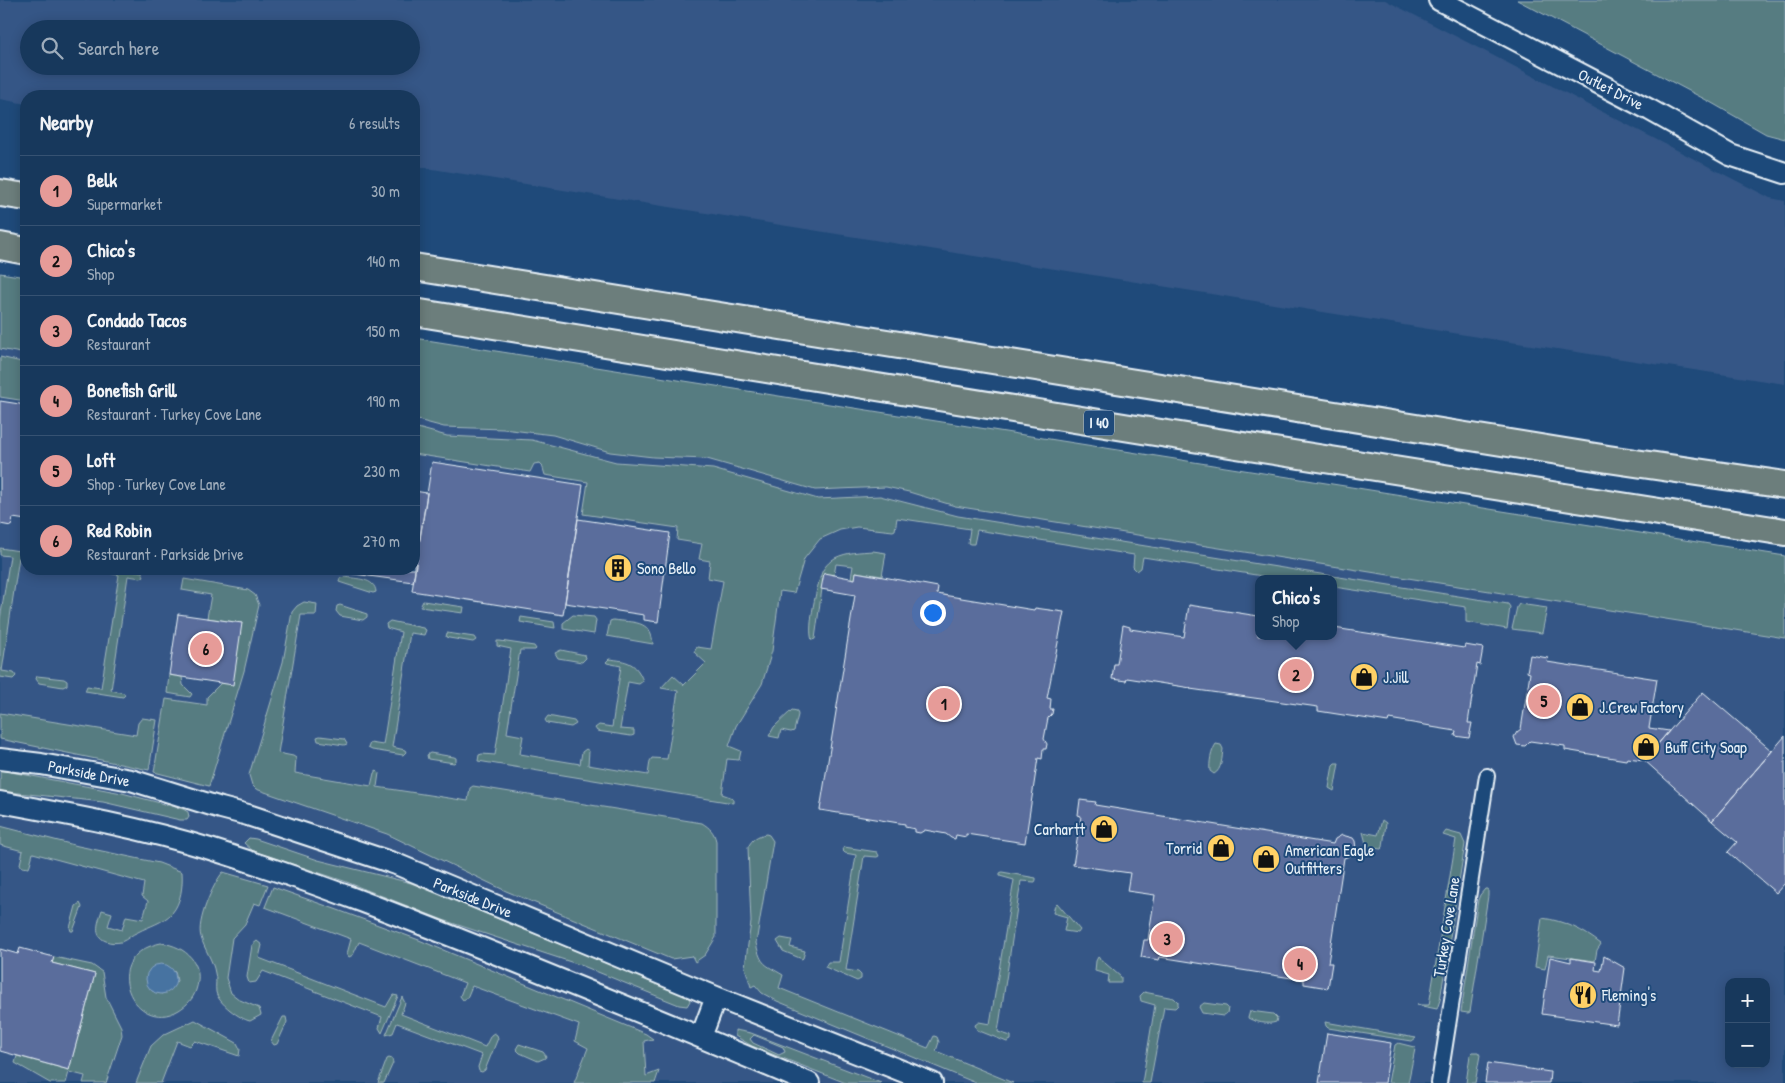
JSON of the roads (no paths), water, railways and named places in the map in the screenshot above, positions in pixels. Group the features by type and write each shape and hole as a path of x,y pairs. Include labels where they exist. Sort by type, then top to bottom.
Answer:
{"highway":[{"path":"0,193 20,196"},
{"path":"0,246 20,249"},
{"path":"420,268 1608,459 1785,485"},
{"name":"I 40","path":"420,313 1785,532"}],"street":[{"name":"Outlet Drive","path":"1439,0 1650,110 1730,155 1785,173"},
{"name":"Parkside Drive","path":"0,758 131,780 248,815 396,864 716,997 932,1083"},
{"name":"Turkey Cove Lane","path":"1439,1083 1487,776"},
{"path":"0,802 91,818 267,866 370,903 701,1037 809,1083"},
{"path":"701,1037 716,997"}],"place":[{"name":"Sono Bello","path":"618,568"},
{"name":"Red Robin","path":"206,649"},
{"name":"Chico's","path":"1296,675"},
{"name":"J.Jill","path":"1364,677"},
{"name":"Loft","path":"1544,701"},
{"name":"Belk","path":"944,704"},
{"name":"J.Crew Factory","path":"1580,707"},
{"name":"Buff City Soap","path":"1646,747"},
{"name":"Carhartt","path":"1104,829"},
{"name":"Torrid","path":"1221,848"},
{"name":"American Eagle Outfitters","path":"1266,859"},
{"name":"Condado Tacos","path":"1167,939"},
{"name":"Bonefish Grill","path":"1300,964"},
{"name":"Fleming's","path":"1583,995"}]}
